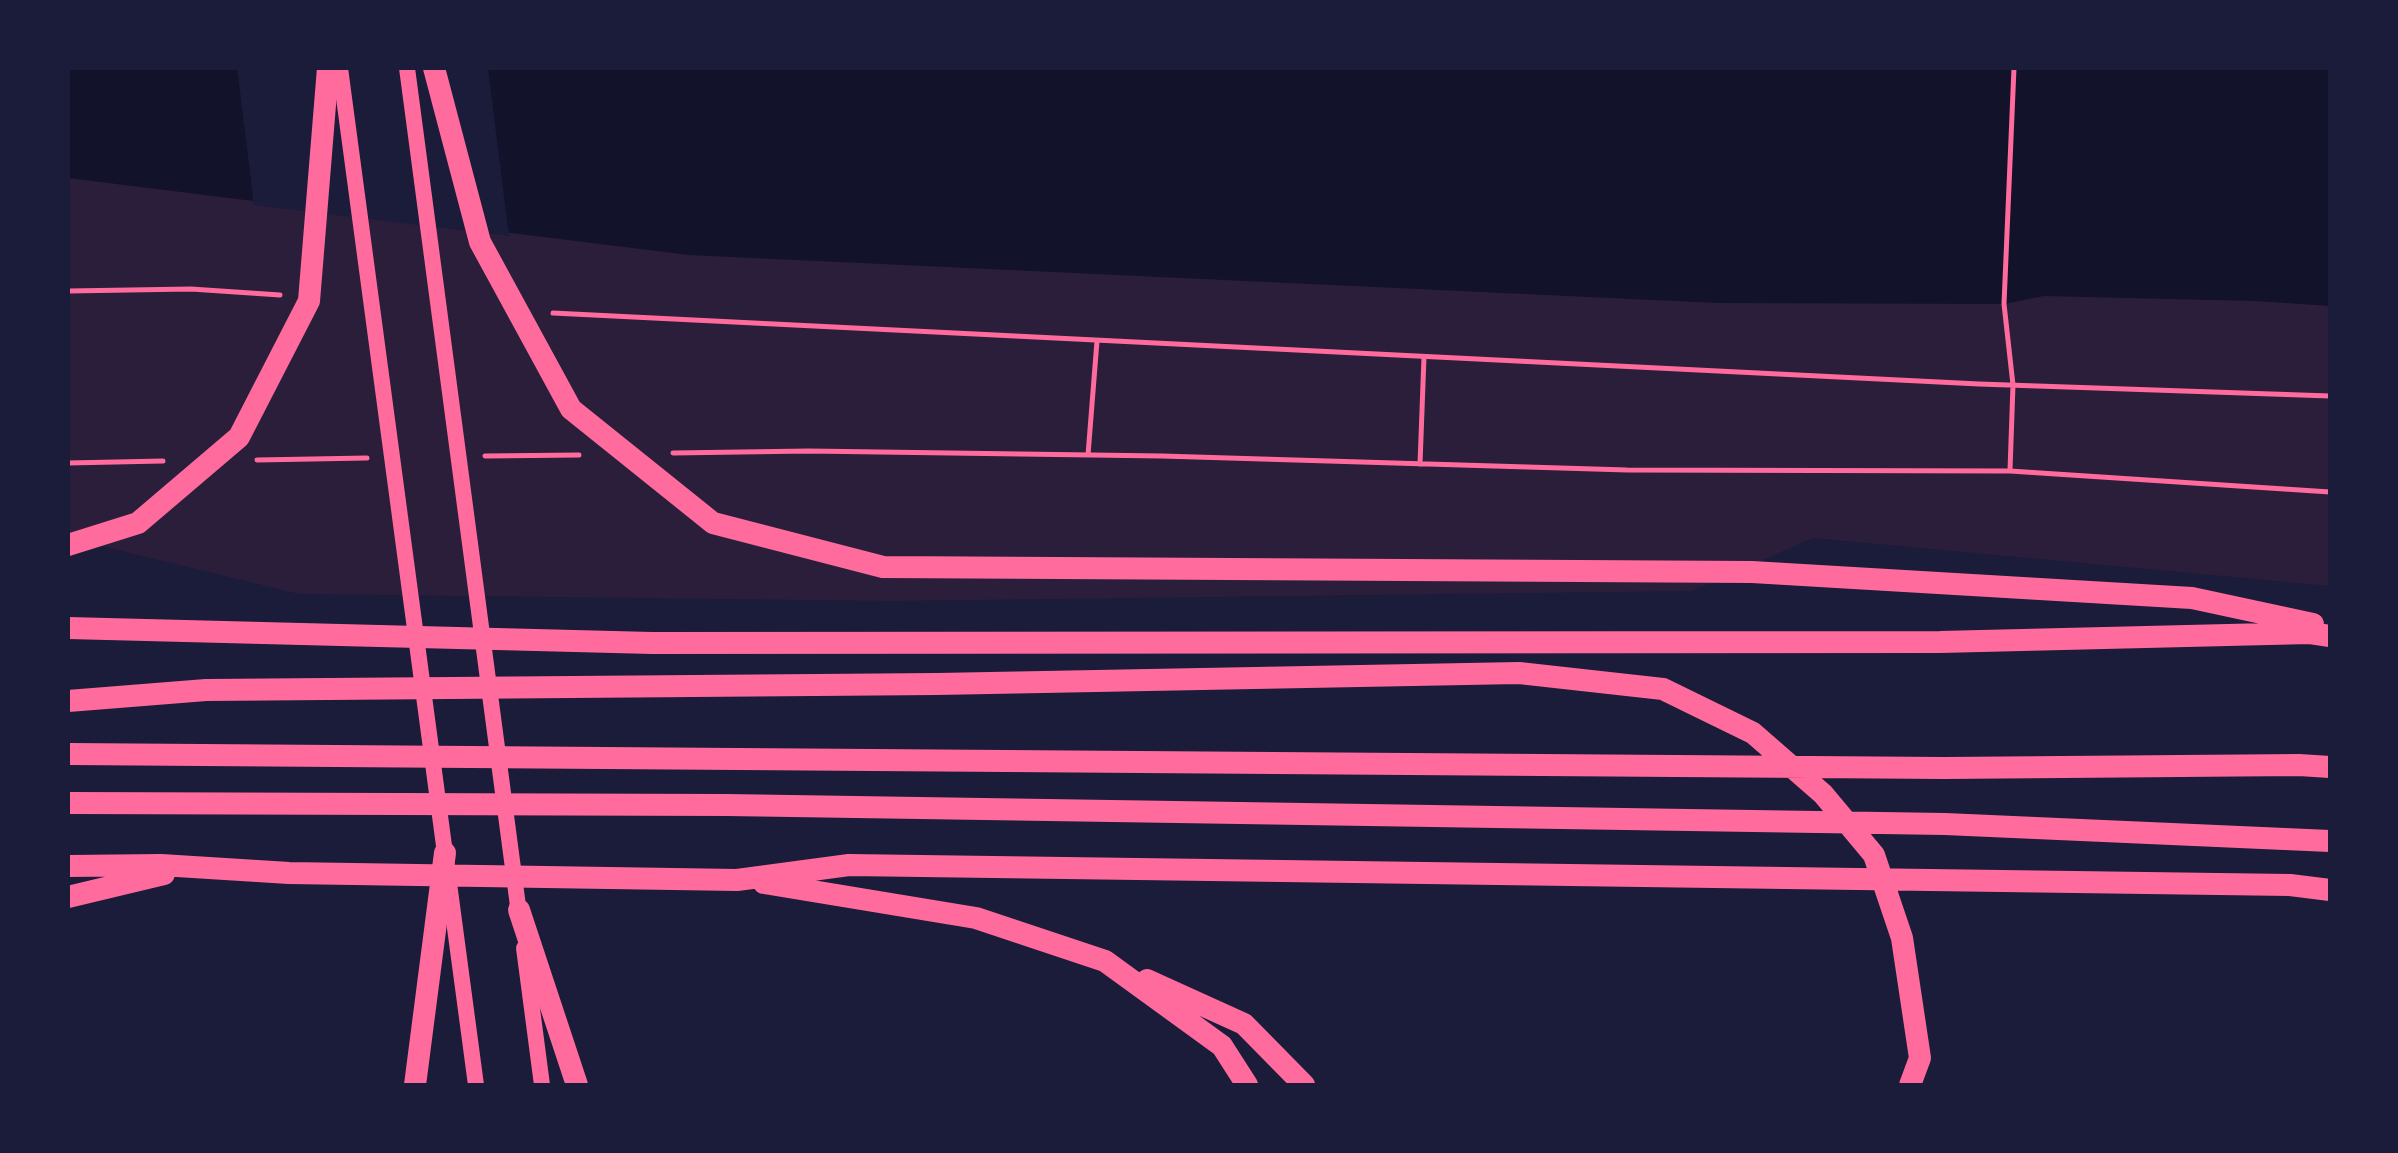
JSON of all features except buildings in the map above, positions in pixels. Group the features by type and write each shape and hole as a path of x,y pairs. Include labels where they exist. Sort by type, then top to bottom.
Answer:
{"highway":[{"path":"68,545 138,523 239,437 309,301 328,68"},
{"path":"434,68 480,242 571,409 713,523 883,567 1752,572 2192,598 2330,627"},
{"path":"68,628 652,643 1940,642 2310,633 2330,636"},
{"path":"68,701 206,690 937,684 1519,673 1663,689 1753,733 1823,794 1874,855 1902,938 1920,1058 1910,1085"},
{"path":"68,754 1928,768 2330,767"},
{"path":"68,803 727,805 1913,824 2330,841"},
{"path":"415,1085 445,853"},
{"path":"68,866 192,867 304,873 739,879 849,865 2290,885 2330,890"},
{"path":"68,897 192,867"},
{"path":"739,879 976,918 1105,961 1244,1024 1304,1085"},
{"path":"519,910 577,1085"},
{"path":"1105,961 1222,1046 1247,1085"}],"main road":[{"path":"340,68 476,1085"},
{"path":"407,68 542,1085"}],"path":[{"path":"2010,471 2013,385 2004,304 2014,68"},
{"path":"68,291 191,289 287,296"},
{"path":"542,313 2013,385 2330,396"},
{"path":"1088,455 1097,341"},
{"path":"1420,464 1424,357"},
{"path":"667,453 809,451 1088,455 1627,470 2010,471 2330,492"},
{"path":"478,456 588,454"},
{"path":"241,460 367,458"},
{"path":"68,463 178,461"}],"shaded area":[{"path":"68,68 2330,68 2330,586 1813,538 1692,591 892,601 299,594 68,538"},
{"path":"68,68 2330,68 2330,306 2256,301 2044,296 2004,304 1718,303 689,255 68,178"}],"pier":[{"path":"237,68 488,68 509,236 254,205"}]}
